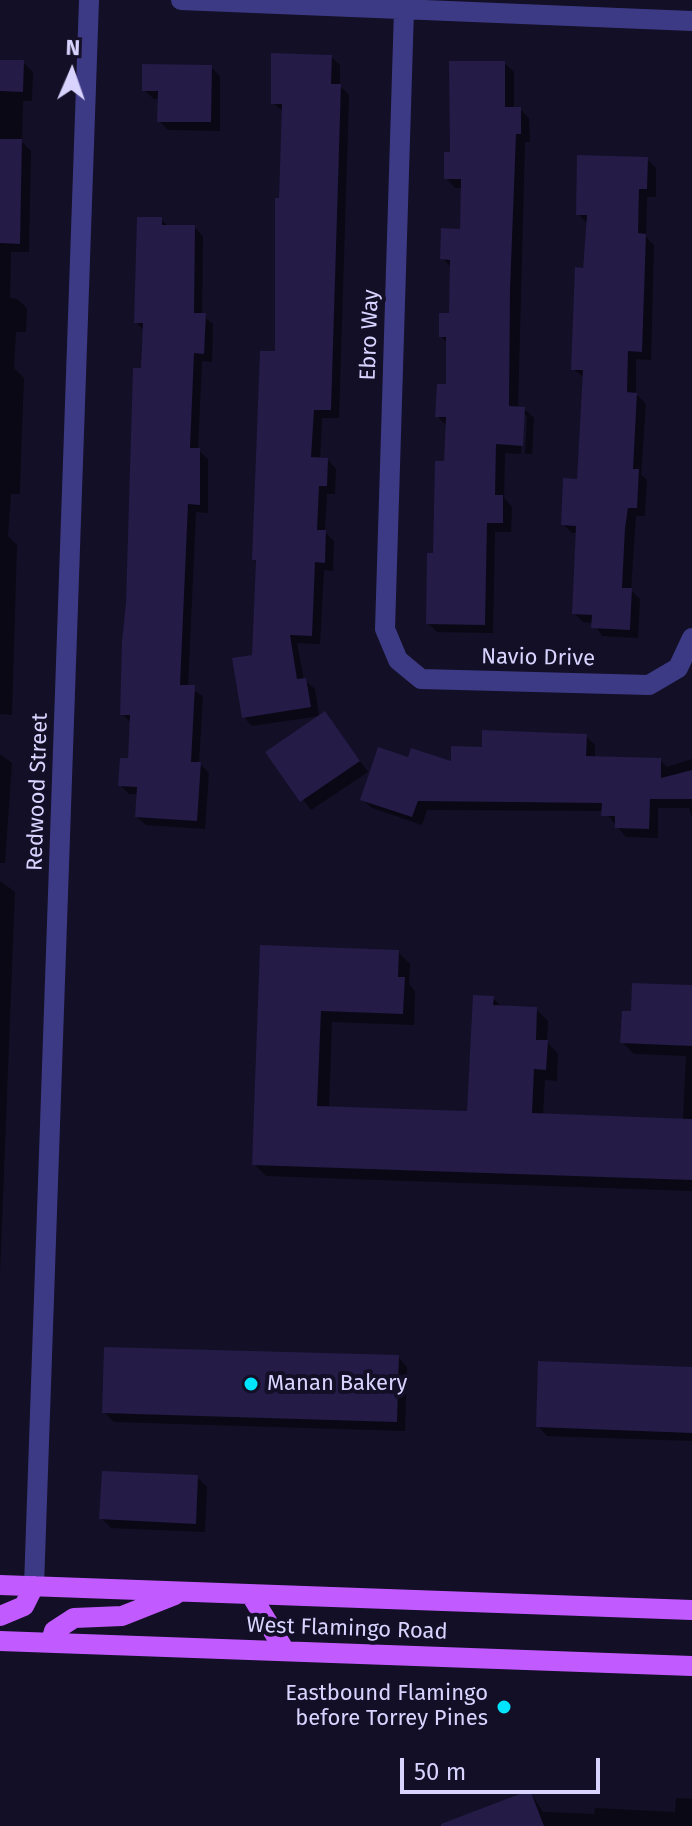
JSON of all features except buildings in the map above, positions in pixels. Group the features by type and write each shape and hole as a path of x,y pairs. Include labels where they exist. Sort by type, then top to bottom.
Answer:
{"main road":[{"name":"West Flamingo Road","path":"0,1585 692,1610"},
{"path":"0,1616 24,1606 34,1586"},
{"path":"51,1642 54,1631 74,1618 122,1616 183,1592"},
{"path":"251,1595 285,1651"},
{"name":"West Flamingo Road","path":"0,1641 692,1666"}],"street":[{"name":"Redwood Street","path":"34,1586 89,0"},
{"path":"181,0 692,21"},
{"name":"Ebro Way","path":"398,660 385,629 404,9"},
{"name":"Navio Drive","path":"398,660 421,679 649,685 678,668 692,638"}],"place":[{"name":"Manan Bakery","path":"251,1384"},
{"name":"Eastbound Flamingo before Torrey Pines","path":"504,1707"}]}
